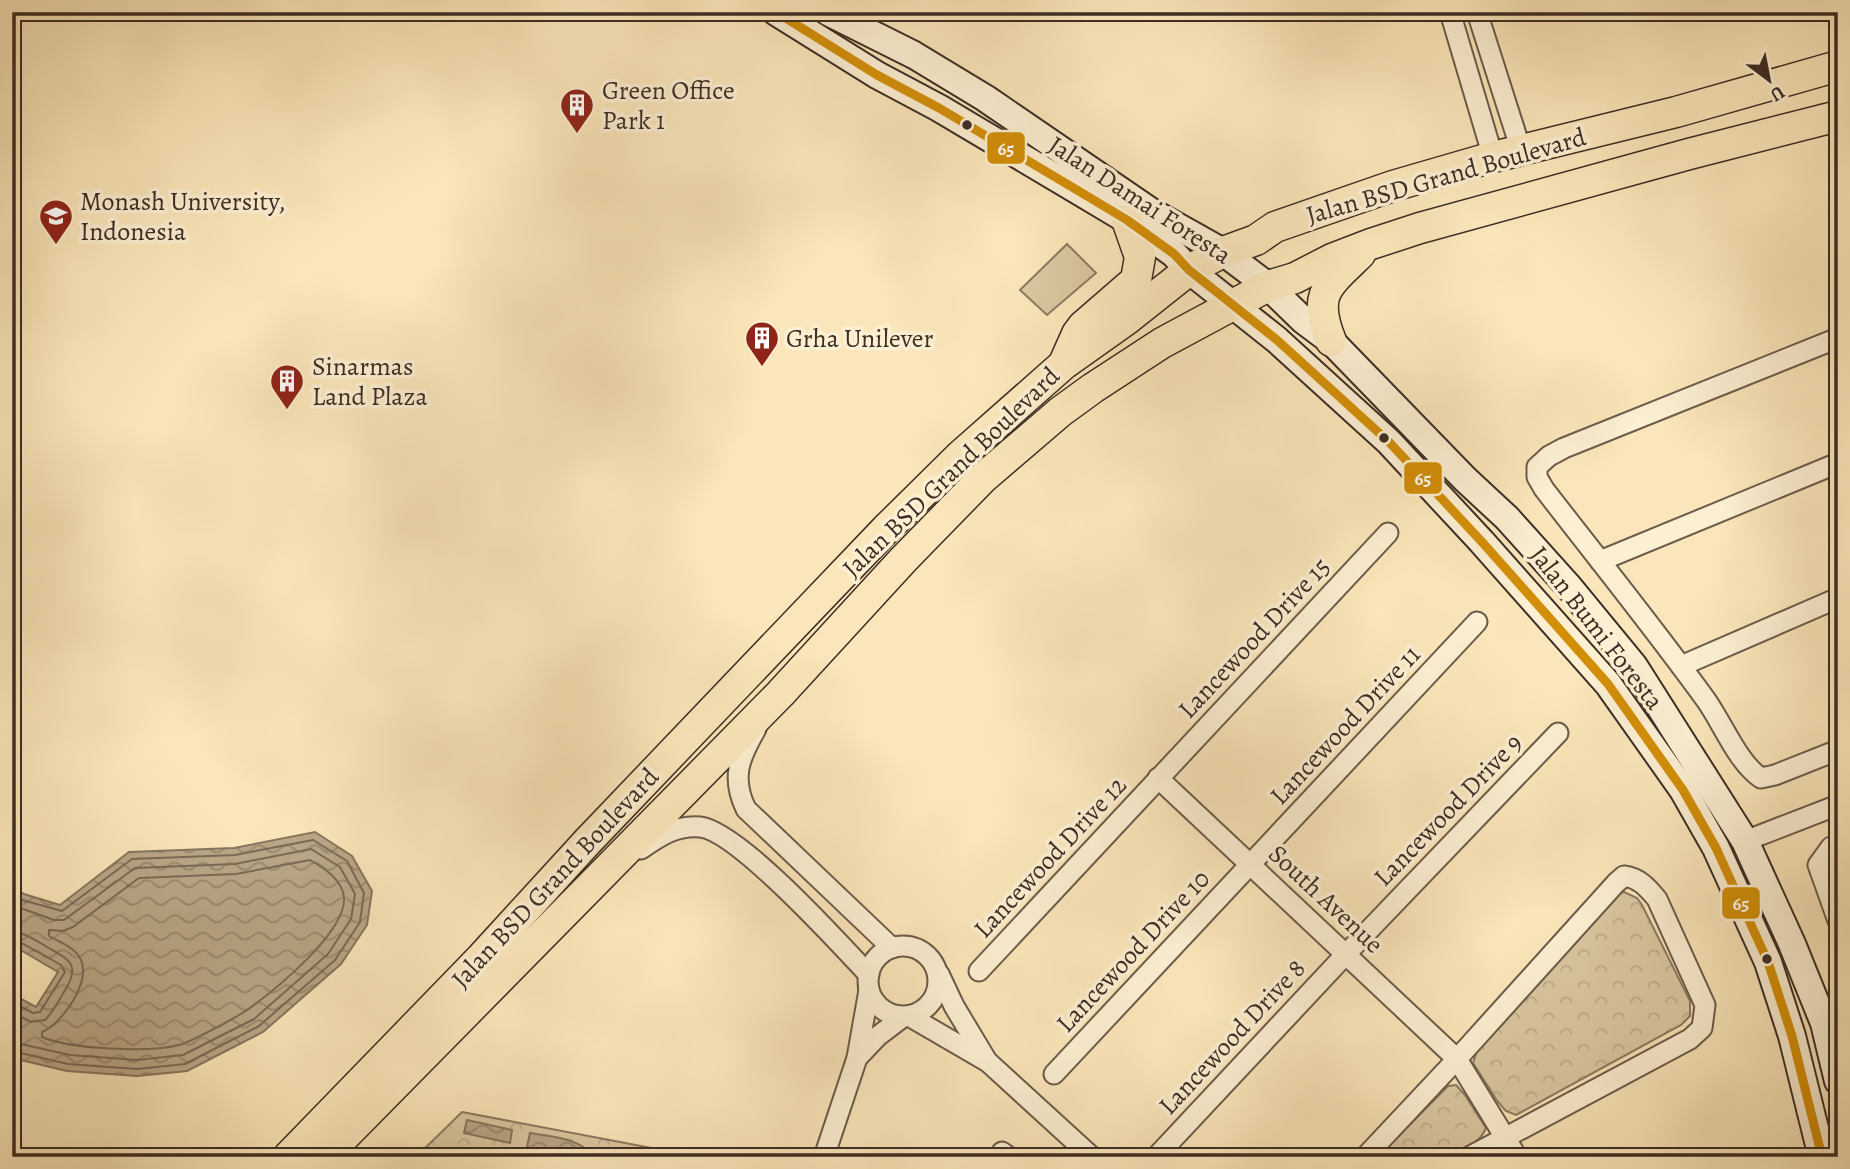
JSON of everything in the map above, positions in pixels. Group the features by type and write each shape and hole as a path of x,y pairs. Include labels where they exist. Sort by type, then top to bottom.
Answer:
{"main road":[{"name":"Jalan Damai Foresta","path":"776,12 877,75 939,108 1127,220 1174,254 1188,270 1232,304"},
{"name":"Jalan Damai Foresta","path":"837,14 914,55 985,98 1150,211 1223,252 1268,286"},
{"name":"Jalan BSD Grand Boulevard","path":"324,1157 533,902 886,529 961,455 1064,364 1126,320 1188,270 1223,252 1256,240 1275,227 1393,186 1507,153 1676,112 1838,66"},
{"name":"Jalan BSD Grand Boulevard","path":"288,1157 582,895 780,694 932,530 1001,461 1093,388 1162,343 1232,304 1268,286 1295,278 1332,259 1371,244 1608,176 1838,116"},
{"path":"1064,364 1083,326 1136,280 1140,257 1127,220"},
{"path":"1331,341 1323,321 1322,299 1333,281 1371,244"},
{"name":"Jalan Bumi Foresta","path":"1268,286 1303,320 1331,341 1465,479 1507,518 1569,587 1634,666 1745,841 1792,944 1824,1023 1838,1082"},
{"name":"Jalan Bumi Foresta","path":"1232,304 1277,340 1398,451 1608,684 1683,790 1716,848 1768,962 1792,1036 1822,1157"}],"street":[{"path":"1450,12 1469,82 1507,153"},
{"path":"1478,12 1495,73 1516,128 1507,153"},
{"path":"1469,82 1478,89 1484,88 1490,85 1495,73"},
{"path":"1838,338 1549,456 1537,467 1537,477 1544,489 1718,716 1750,771 1761,778 1774,775 1838,750"},
{"path":"1600,562 1838,463"},
{"name":"Lancewood Drive 15","path":"1158,778 1388,533"},
{"path":"1681,666 1838,598"},
{"name":"Lancewood Drive 11","path":"1251,865 1477,621"},
{"path":"780,694 745,747 737,780 746,809 892,948"},
{"name":"Lancewood Drive 9","path":"1346,954 1558,733"},
{"name":"South Avenue","path":"1158,778 1457,1059 1517,1157"},
{"name":"Lancewood Drive 12","path":"979,971 1158,778"},
{"path":"1745,841 1838,806"},
{"path":"582,895 662,835 681,827 703,827 721,834 772,876 812,915 869,982 879,1007 892,1015 906,1016 988,1062 1092,1157"},
{"path":"1838,845 1831,847 1818,865 1838,921"},
{"path":"772,876 793,854"},
{"name":"Lancewood Drive 10","path":"1054,1074 1251,865"},
{"path":"1364,1157 1457,1059 1616,883 1624,876 1634,877 1657,899 1704,1005 1702,1028 1690,1039 1469,1157"},
{"path":"812,915 833,892"},
{"path":"824,1157 856,1058 869,982 877,958 892,948 917,948 931,959 954,1006 988,1062"},
{"name":"Lancewood Drive 8","path":"1156,1157 1346,954"},
{"path":"856,1058 878,1036 906,1016 925,1009 934,1000 938,988 937,970"}],"green space":[{"path":"1067,244 1096,273 1047,315 1020,290"},
{"path":"1624,892 1637,898 1642,905 1690,1001 1690,1016 1681,1025 1516,1115 1506,1111 1473,1063 1477,1051 1614,894"},
{"path":"1456,1085 1486,1128 1478,1140 1467,1148 1438,1156 1378,1157 1448,1086"},
{"path":"462,1112 699,1157 416,1157"}],"water":[{"path":"315,832 352,856 372,891 367,925 341,964 263,1032 187,1071 137,1076 67,1071 12,1058 12,994 36,1007 58,972 12,945 12,886 24,894 60,905 129,852 234,848"},
{"path":"467,1120 512,1130 510,1143 464,1133"},
{"path":"530,1133 574,1142 594,1157 570,1157 527,1147"}],"transit line":[{"name":"65","path":"776,12 877,75 939,108 1127,220 1174,254 1189,270 1277,340 1389,442 1482,542 1608,684 1683,790 1716,848 1768,962 1792,1036 1822,1157"}],"place":[{"name":"Green Office Park 1","path":"577,135"},
{"name":"Monash University, Indonesia","path":"56,246"},
{"name":"Grha Unilever","path":"762,368"},
{"name":"Sinarmas Land Plaza","path":"287,411"}]}
